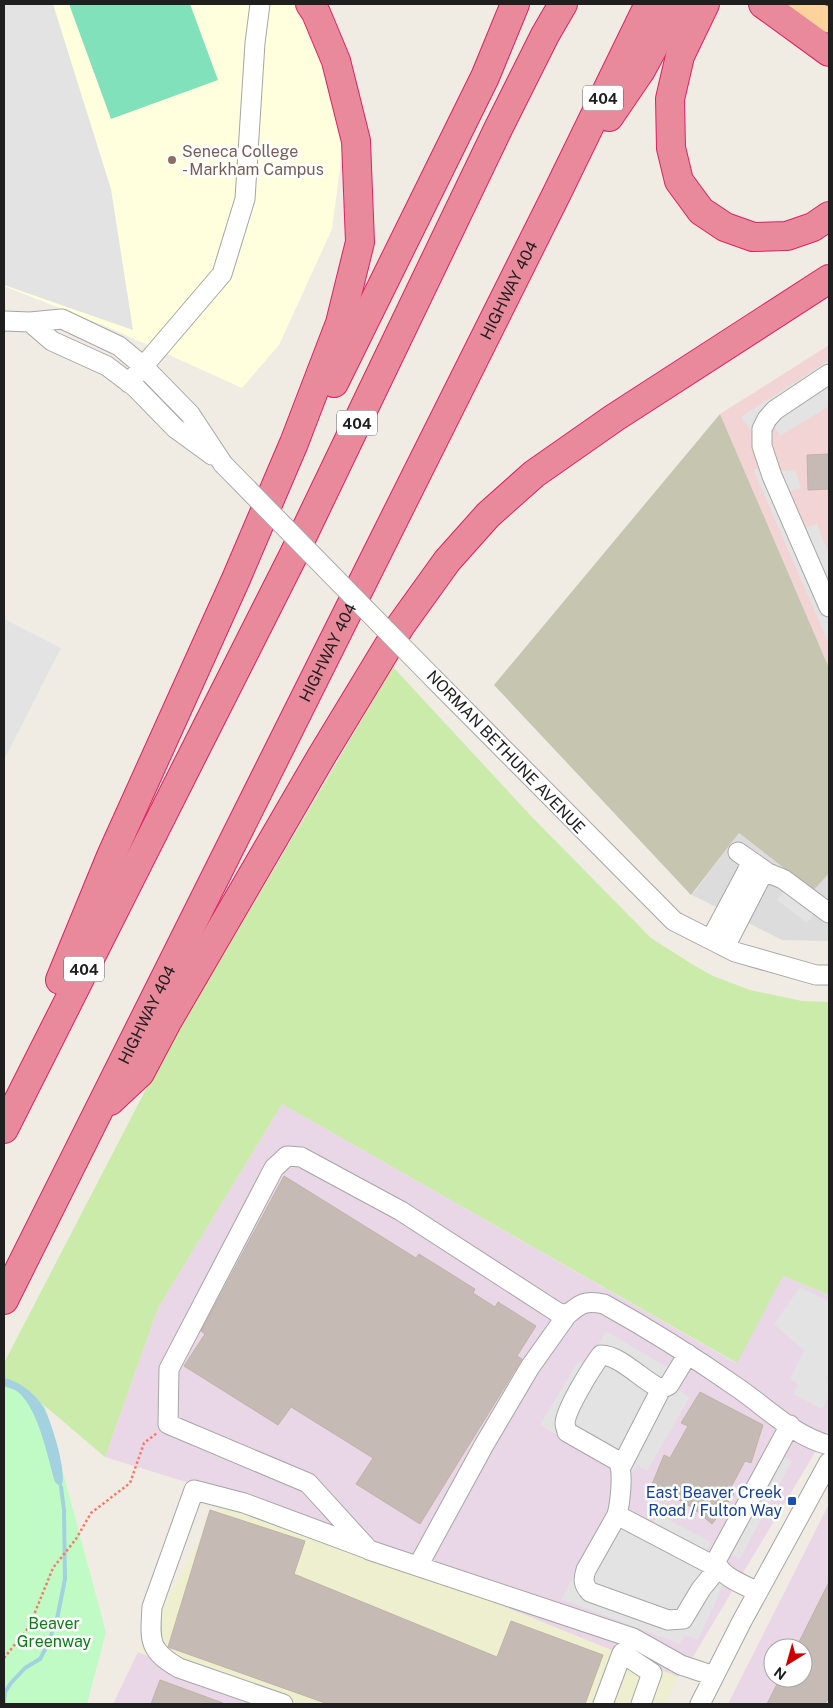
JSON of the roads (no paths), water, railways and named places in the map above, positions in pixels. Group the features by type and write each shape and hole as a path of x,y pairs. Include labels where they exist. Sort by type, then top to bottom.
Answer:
{"highway":[{"path":"4,1118 111,856 236,579 294,443 340,323 360,242 356,141 336,60 316,13 310,4"},
{"path":"236,579 485,77 515,4"},
{"path":"545,35 556,4"},
{"name":"404","path":"4,1129 293,556 545,35 563,4"},
{"name":"HIGHWAY 404","path":"4,1300 649,4"},
{"path":"557,192 642,70 677,4"},
{"path":"705,4 680,56 670,99 671,148 679,180 701,211 725,226 753,237 787,236 813,227 829,216"},
{"path":"764,4 829,52"},
{"path":"97,1114 140,1072 167,1022 396,633 447,561 488,515 534,474 614,418 829,279"}],"main road":[{"path":"787,4 829,20"}],"street":[{"path":"130,383 222,274 245,199 255,43 260,4"},
{"name":"NORMAN BETHUNE AVENUE","path":"4,321 30,322 62,319 119,346 144,366 190,414 223,464"},
{"name":"NORMAN BETHUNE AVENUE","path":"30,322 52,341 107,366 130,383 175,428 223,464 674,921 735,952 816,975 829,975"},
{"path":"829,374 775,410 766,418 762,429 762,446 772,476 829,607"},
{"path":"718,943 751,861 782,879 829,914"},
{"path":"370,1550 308,1483 168,1424 169,1369 274,1168 287,1156 301,1157 393,1206 545,1305 566,1315"},
{"path":"418,1566 484,1445 530,1368 566,1315 579,1304 591,1301 604,1304 688,1354 790,1425 820,1443 829,1445"},
{"path":"621,1467 662,1389 669,1385 688,1354"},
{"path":"662,1389 652,1385 608,1355 601,1355 567,1415 565,1424 567,1432 618,1460 621,1467 620,1506 617,1516 586,1570 583,1580 585,1587 590,1592 668,1620 676,1620 682,1619 705,1582 718,1568"},
{"path":"718,1568 716,1561 721,1551 790,1425"},
{"path":"700,1704 758,1592 829,1462"},
{"path":"283,1704 179,1668 165,1660 154,1649 151,1626 152,1607 194,1490 244,1503 370,1550 633,1638 681,1665 714,1676"},
{"path":"617,1516 718,1568 758,1592"},
{"path":"604,1704 622,1653 652,1673 642,1704"}],"water":[{"path":"4,1378 27,1389 44,1408 55,1436 61,1461 63,1481 61,1487 55,1482 32,1410 18,1392 4,1386"}],"waterway":[{"path":"4,1703 5,1692 11,1683 25,1668 40,1659 57,1619 65,1579 64,1510 61,1487"}],"place":[{"name":"Seneca College - Markham Campus","path":"172,160"},
{"name":"East Beaver Creek Road / Fulton Way","path":"792,1501"}],"park label":[{"name":"Beaver Greenway","path":"54,1632"}]}
